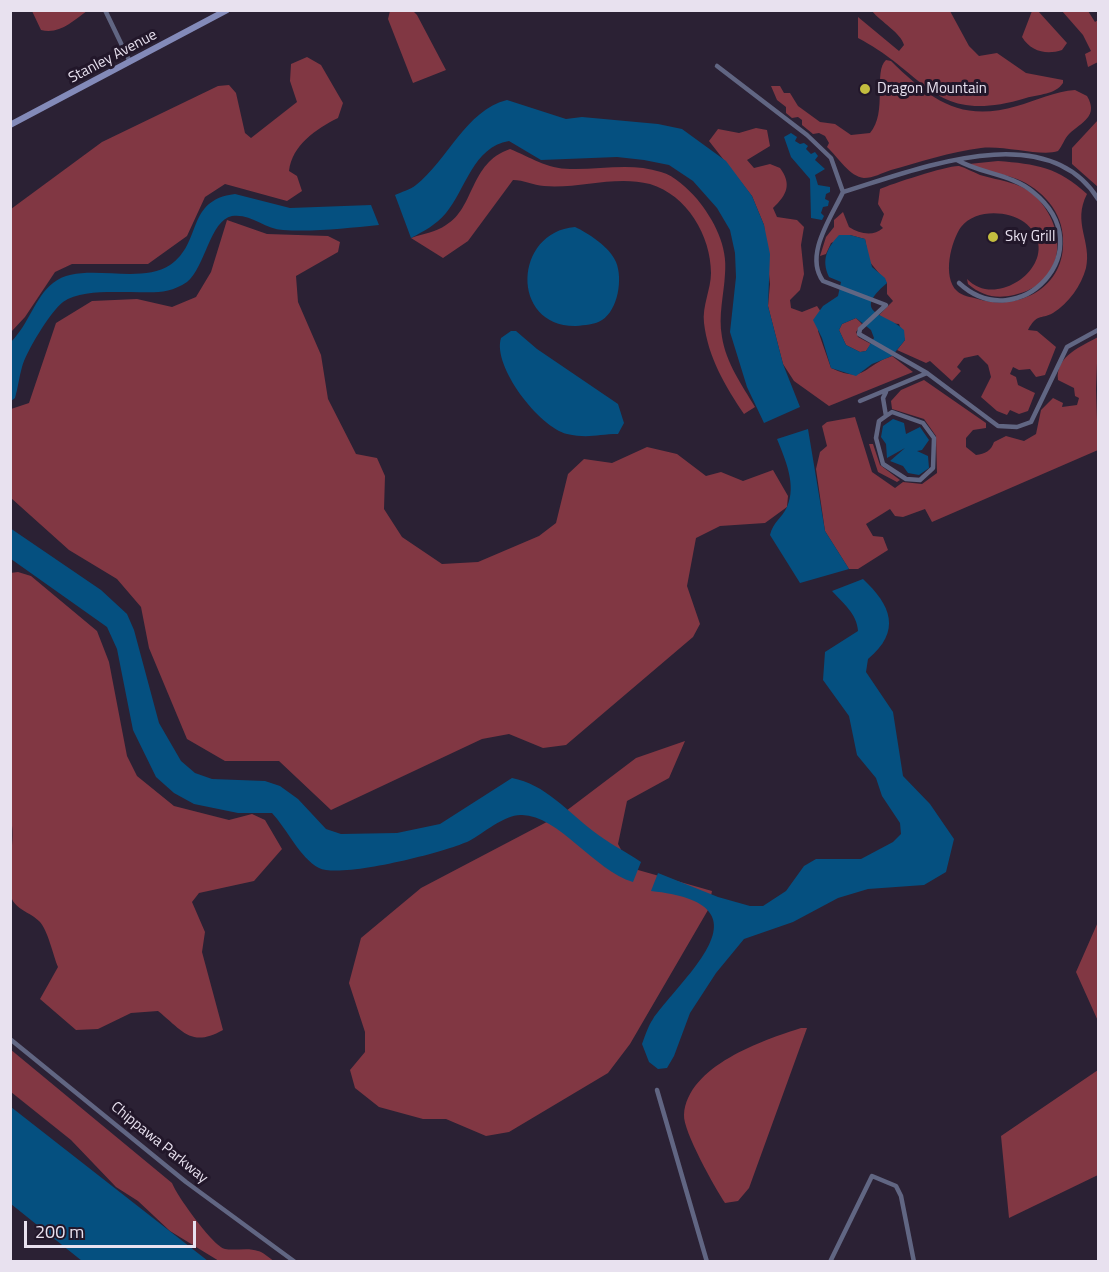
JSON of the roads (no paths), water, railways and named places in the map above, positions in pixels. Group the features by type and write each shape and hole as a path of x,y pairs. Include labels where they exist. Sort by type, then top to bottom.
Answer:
{"main road":[{"name":"Stanley Avenue","path":"10,125 227,10"}],"street":[{"path":"105,10 130,62"},
{"path":"717,66 807,135 831,158 843,192 817,248 816,264 823,281 885,305 860,329 859,334 927,373 998,426 1017,427 1031,422 1067,347 1098,330"},
{"path":"843,192 957,160 1011,152 1061,165 1080,178 1098,199"},
{"path":"957,160 979,172 1014,181 1034,192 1057,219 1061,238 1061,251 1051,274 1041,285 1027,293 999,300 975,295 959,283"},
{"path":"860,401 927,373"},
{"path":"886,392 883,398 886,416"},
{"path":"892,412 923,423 934,438 933,468 920,480 906,479 883,464 876,438 879,421 886,416 892,412"},
{"name":"Chippawa Parkway","path":"10,1039 186,1182 296,1262"},
{"path":"657,1090 707,1262"},
{"path":"830,1262 872,1176 896,1186 901,1196 914,1262"}],"water":[{"path":"507,100 566,119 582,117 658,124 682,129 726,161 752,196 764,225 770,254 768,306 783,364 800,407 764,423 747,387 730,332 736,277 735,253 730,230 717,208 693,181 669,165 617,157 541,160 509,141 487,151 472,170 446,213 434,224 411,238 395,195 414,187 427,175 468,125 480,114"},
{"path":"791,133 797,137 795,141 808,146 806,149 811,154 815,152 818,156 815,160 825,169 815,175 818,185 830,187 830,192 826,194 825,199 829,201 828,206 823,207 821,213 824,216 822,220 811,218 810,179 791,157 784,137"},
{"path":"235,194 290,208 371,205 379,225 283,230 245,217 232,216 224,219 213,235 199,266 187,282 180,286 159,292 105,292 78,295 63,302 45,323 28,352 15,398 11,401 11,342 23,327 41,296 53,283 65,276 79,273 142,273 157,271 170,265 187,245 201,213 208,205 219,198"},
{"path":"575,227 609,251 616,262 619,277 618,294 607,315 596,323 576,326 554,322 539,312 530,296 528,279 531,261 540,245 555,233"},
{"path":"839,235 865,239 872,267 885,278 887,283 871,301 871,307 875,312 904,330 905,340 892,356 872,364 856,376 831,368 822,338 813,320 823,306 838,296 841,282 829,277 825,260","holes":["856,318 871,330 874,338 866,351 860,352 846,345 839,330 842,324"]},
{"path":"511,331 516,331 537,349 618,404 624,423 618,434 588,436 567,434 556,429 531,408 511,379 500,350 501,338"},
{"path":"893,419 904,423 906,434 920,427 929,440 922,450 917,451 928,456 929,468 919,475 908,473 903,466 890,461 905,448 887,458 886,444 881,437 883,426"},
{"path":"808,429 825,531 849,569 800,583 770,535 787,507 791,490 789,472 777,439"},
{"path":"10,528 101,590 127,614 134,630 159,723 181,761 195,773 212,779 265,781 280,786 298,799 326,829 341,834 397,833 440,824 512,778 546,792 584,824 641,862 633,882 605,867 549,824 536,817 522,815 509,818 457,846 394,863 348,870 319,868 300,850 272,813 238,813 194,804 174,793 156,777 133,730 117,649 107,627 11,559"},
{"path":"863,579 886,608 889,618 886,638 879,649 868,659 866,672 893,712 903,776 930,804 954,839 946,872 924,885 868,889 838,898 793,922 744,939 716,973 690,1013 674,1056 667,1068 658,1069 649,1062 642,1044 647,1031 653,1019 700,961 710,942 714,925 707,910 687,898 651,891 658,873 718,897 750,906 763,906 786,891 804,866 816,859 861,859 893,842 901,834 900,823 882,796 876,778 857,755 849,716 823,680 825,652 858,631 852,614 832,591"},
{"path":"11,1107 208,1261 82,1261 11,1204"}],"place":[{"name":"Dragon Mountain","path":"865,89"},
{"name":"Sky Grill","path":"993,237"}]}
